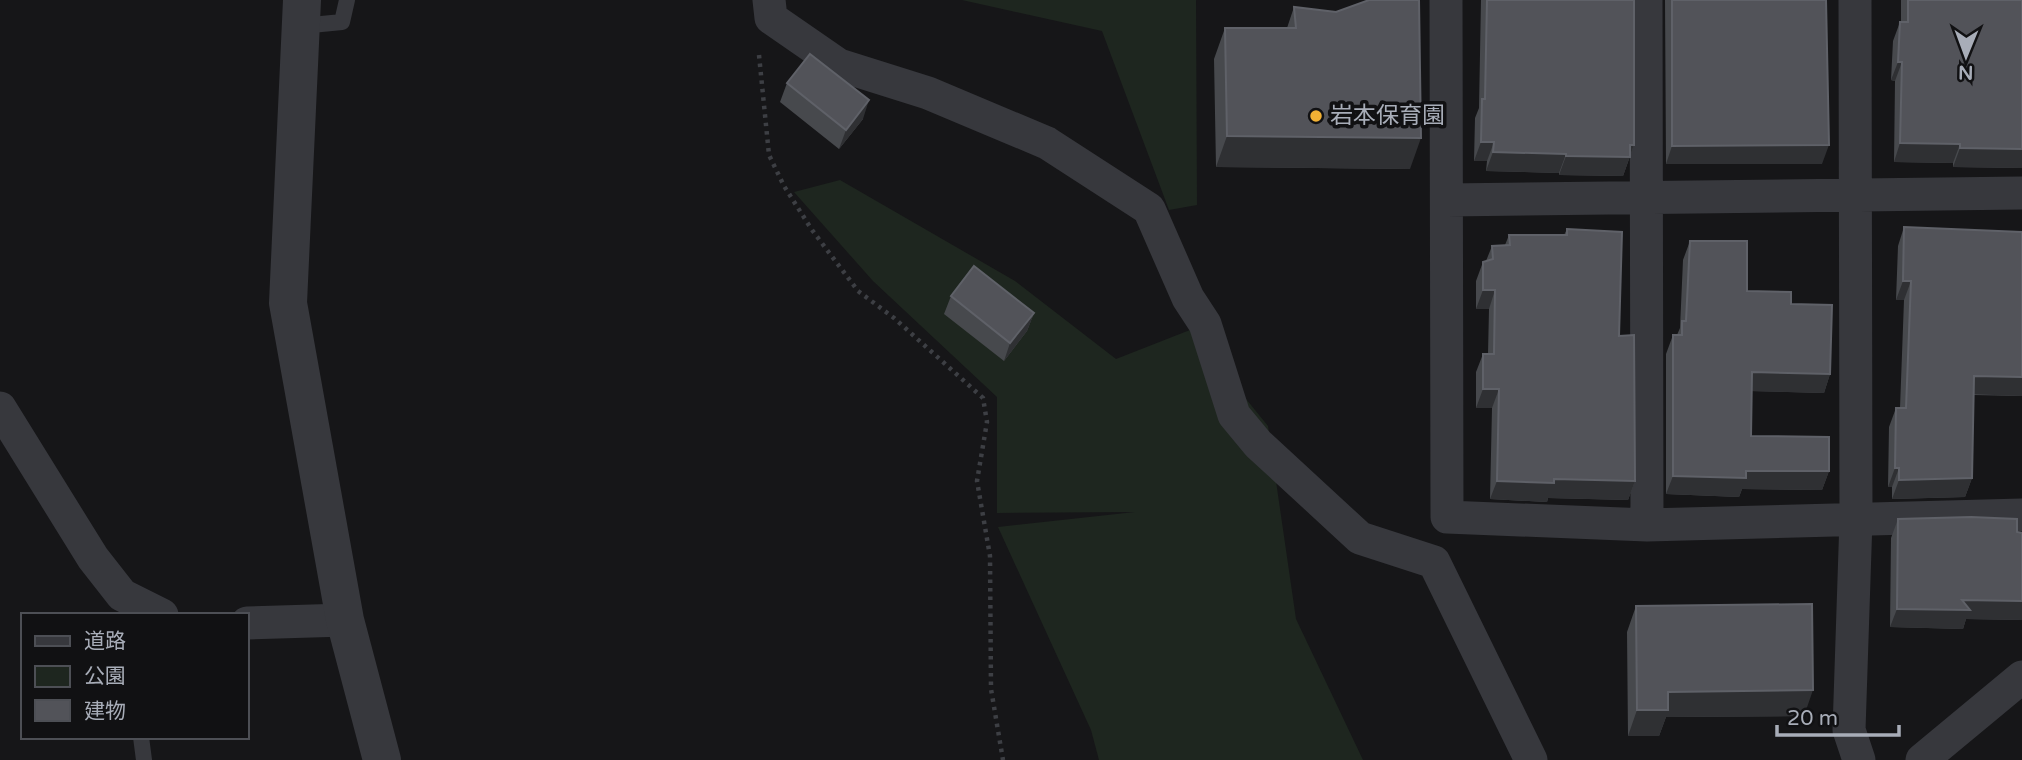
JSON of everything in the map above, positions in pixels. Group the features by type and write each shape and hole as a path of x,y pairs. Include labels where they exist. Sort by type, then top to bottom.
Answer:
{"street":[{"path":"1446,0 1447,517 1647,525 2022,515"},
{"path":"1646,0 1647,525"},
{"path":"1855,0 1856,519 1849,730 1859,760"},
{"path":"770,9 839,65 928,93 1047,144 1149,209 1188,298 1205,324 1234,415 1258,444 1360,538 1434,562 1531,760"},
{"path":"302,13 288,303 345,620 382,760"},
{"path":"1447,200 2022,193"},
{"path":"0,408 123,605 154,613"},
{"path":"248,622 345,620"},
{"path":"1922,760 2022,677"}],"lane":[{"path":"302,13 341,22 348,0"},
{"path":"141,739 144,760"}],"path":[{"path":"770,9 758,58 769,155 784,186 812,230 859,291 894,318 983,398 987,422 976,481 990,556 991,690 1003,760"}],"green space":[{"path":"962,0 1196,0 1197,205 1169,210 1102,31"},
{"path":"840,180 1015,281 1116,359 1190,330 1268,426 1296,619 1363,760 1099,760 1091,730 998,527 1135,512 997,513 997,397 873,281 794,192"}],"building":[{"path":"1369,0 1419,0 1421,138 1227,136 1225,28 1296,28 1294,7 1336,12"},
{"path":"1487,0 1634,0 1634,145 1630,145 1630,157 1493,152 1494,142 1481,142 1482,99 1485,99"},
{"path":"1672,0 1826,0 1829,145 1672,146"},
{"path":"1908,0 2022,0 2022,149 1900,143 1900,22 1908,22"},
{"path":"810,54 869,100 846,130 787,83"},
{"path":"1904,227 2022,232 2022,377 1974,376 1972,478 1899,480 1899,468 1895,468 1896,408 1906,408 1911,281 1903,281"},
{"path":"1567,229 1622,232 1619,336 1634,335 1635,481 1497,481 1499,389 1483,389 1483,354 1494,354 1495,290 1483,290 1483,262 1493,259 1492,246 1510,245 1509,235 1567,235"},
{"path":"1690,241 1747,241 1747,291 1791,292 1791,304 1832,305 1830,374 1752,372 1751,436 1829,437 1829,471 1746,471 1746,478 1673,476 1673,335 1682,335 1682,321 1686,321"},
{"path":"974,266 1034,313 1010,343 951,296"},
{"path":"1898,519 2017,519 2017,532 2022,533 2022,601 1962,600 1970,610 1897,609"},
{"path":"1812,604 1813,690 1668,692 1668,710 1637,710 1636,606"}],"place":[{"name":"岩本保育園","path":"1316,116"}]}
